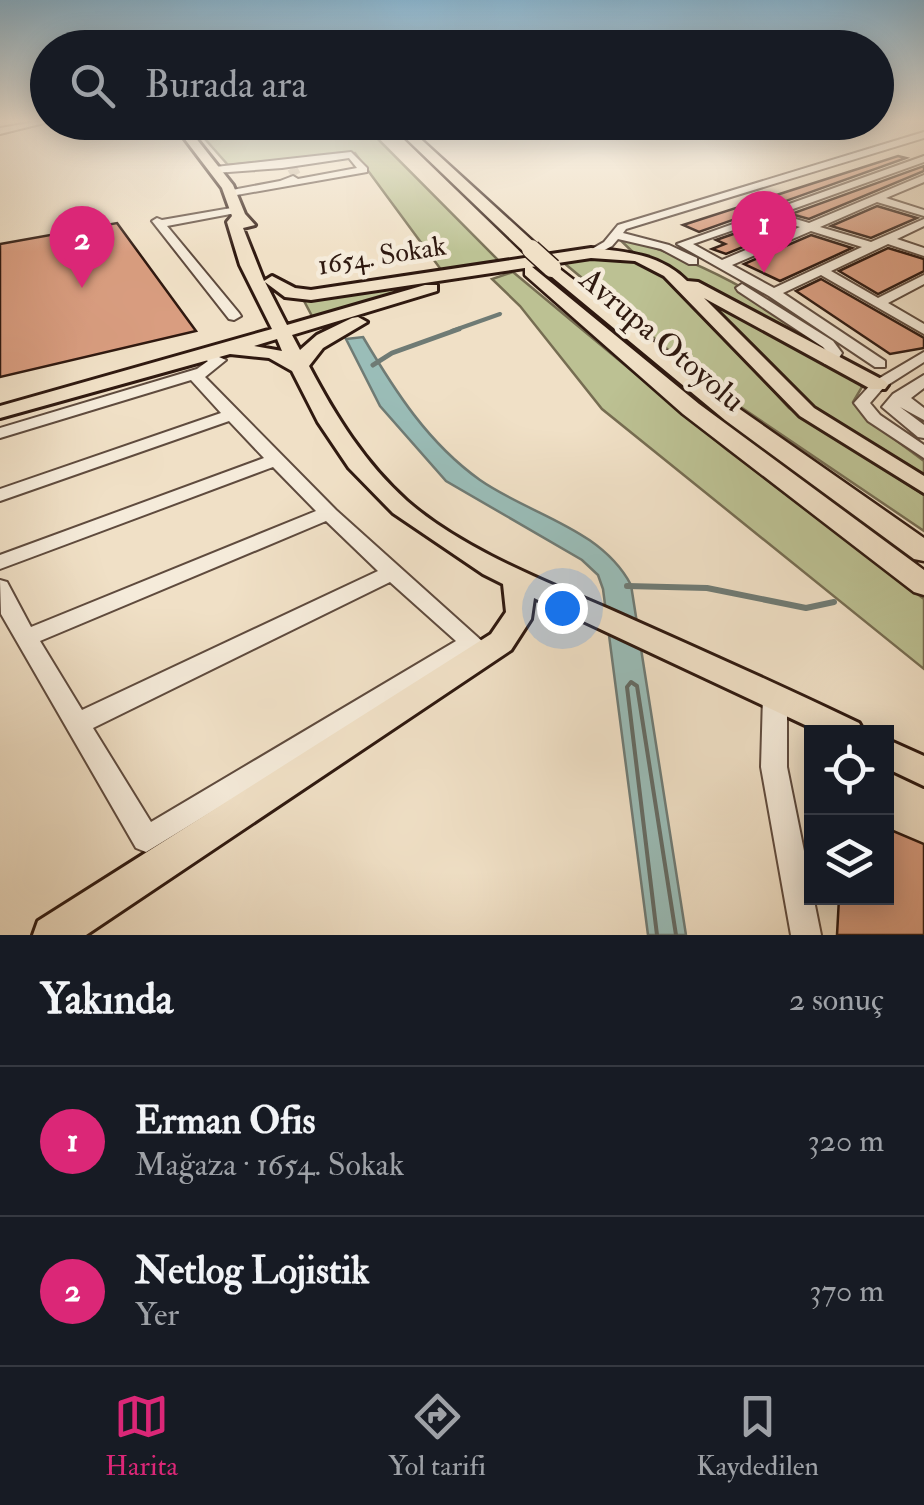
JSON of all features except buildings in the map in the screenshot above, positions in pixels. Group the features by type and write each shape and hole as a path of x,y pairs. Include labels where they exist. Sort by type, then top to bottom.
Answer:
{"highway":[{"name":"Avrupa Otoyolu","path":"419,166 507,258 538,262 690,382 924,552"},
{"name":"Avrupa Otoyolu","path":"439,166 691,409 924,584"}],"main road":[{"path":"212,166 246,221 272,281 300,367 328,422 376,485 442,538 514,578 834,725"},
{"path":"235,204 234,222 240,247 266,300 289,331"},
{"name":"1654. Sokak","path":"272,281 291,293 307,296 507,258 591,253 638,257 670,273 797,404 924,486"},
{"name":"1654. Sokak","path":"212,357 468,278 507,258"},
{"path":"670,273 878,385"},
{"path":"300,367 307,351 324,338 468,278"},
{"path":"212,357 262,327 267,317 266,300"},
{"path":"0,412 212,357 273,353 300,367"},
{"path":"52,935 502,642 518,623 523,604 514,578"},
{"path":"894,756 924,772"}],"street":[{"path":"215,170 257,166"},
{"path":"277,166 294,172 284,188"},
{"path":"234,316 160,224 284,188 364,170 360,166"},
{"path":"591,253 608,244 622,227 826,166"},
{"path":"880,364 774,293 683,244 910,166"},
{"path":"722,264 924,178"},
{"path":"840,188 924,213"},
{"path":"768,214 874,247"},
{"path":"774,293 924,222"},
{"path":"614,234 638,257"},
{"path":"614,234 664,247 737,284 828,344 836,353 830,361"},
{"path":"888,240 924,252"},
{"path":"823,271 924,330"},
{"path":"878,303 924,279"},
{"path":"924,356 864,398 865,410 924,453"},
{"path":"0,433 212,357 231,414 326,514 472,642 146,840 0,588"},
{"path":"924,380 890,404 892,410 924,433"},
{"path":"899,397 924,416"},
{"path":"0,495 231,414"},
{"path":"0,562 274,460"},
{"path":"26,638 326,514"},
{"path":"77,724 390,574"},
{"path":"775,696 774,767 806,935"}],"green space":[{"path":"364,166 404,166 500,262 442,271"},
{"path":"614,234 675,255 732,282 785,315 835,356 638,257"},
{"path":"622,259 655,266 789,408 924,495 924,531 720,393 564,263"},
{"path":"513,272 726,449 924,599 924,669 602,409 520,306 492,279"},
{"path":"455,277 313,318 303,299"},
{"path":"704,299 859,381 862,387 853,402 870,421 924,461 924,476 811,405"}],"water":[{"path":"363,337 414,415 444,450 480,480 602,549 631,585 686,935 648,935 603,589 598,575 582,560 446,481 380,406 346,339"}],"waterway":[{"path":"452,331 500,314"},
{"path":"373,365 392,353 459,329"},
{"path":"627,586 707,588 806,608 834,602"}],"tunnel":[{"path":"292,168 296,175"}],"place":[{"name":"Erman Ofis","path":"764,273"},
{"name":"Netlog Lojistik","path":"82,288"}]}
